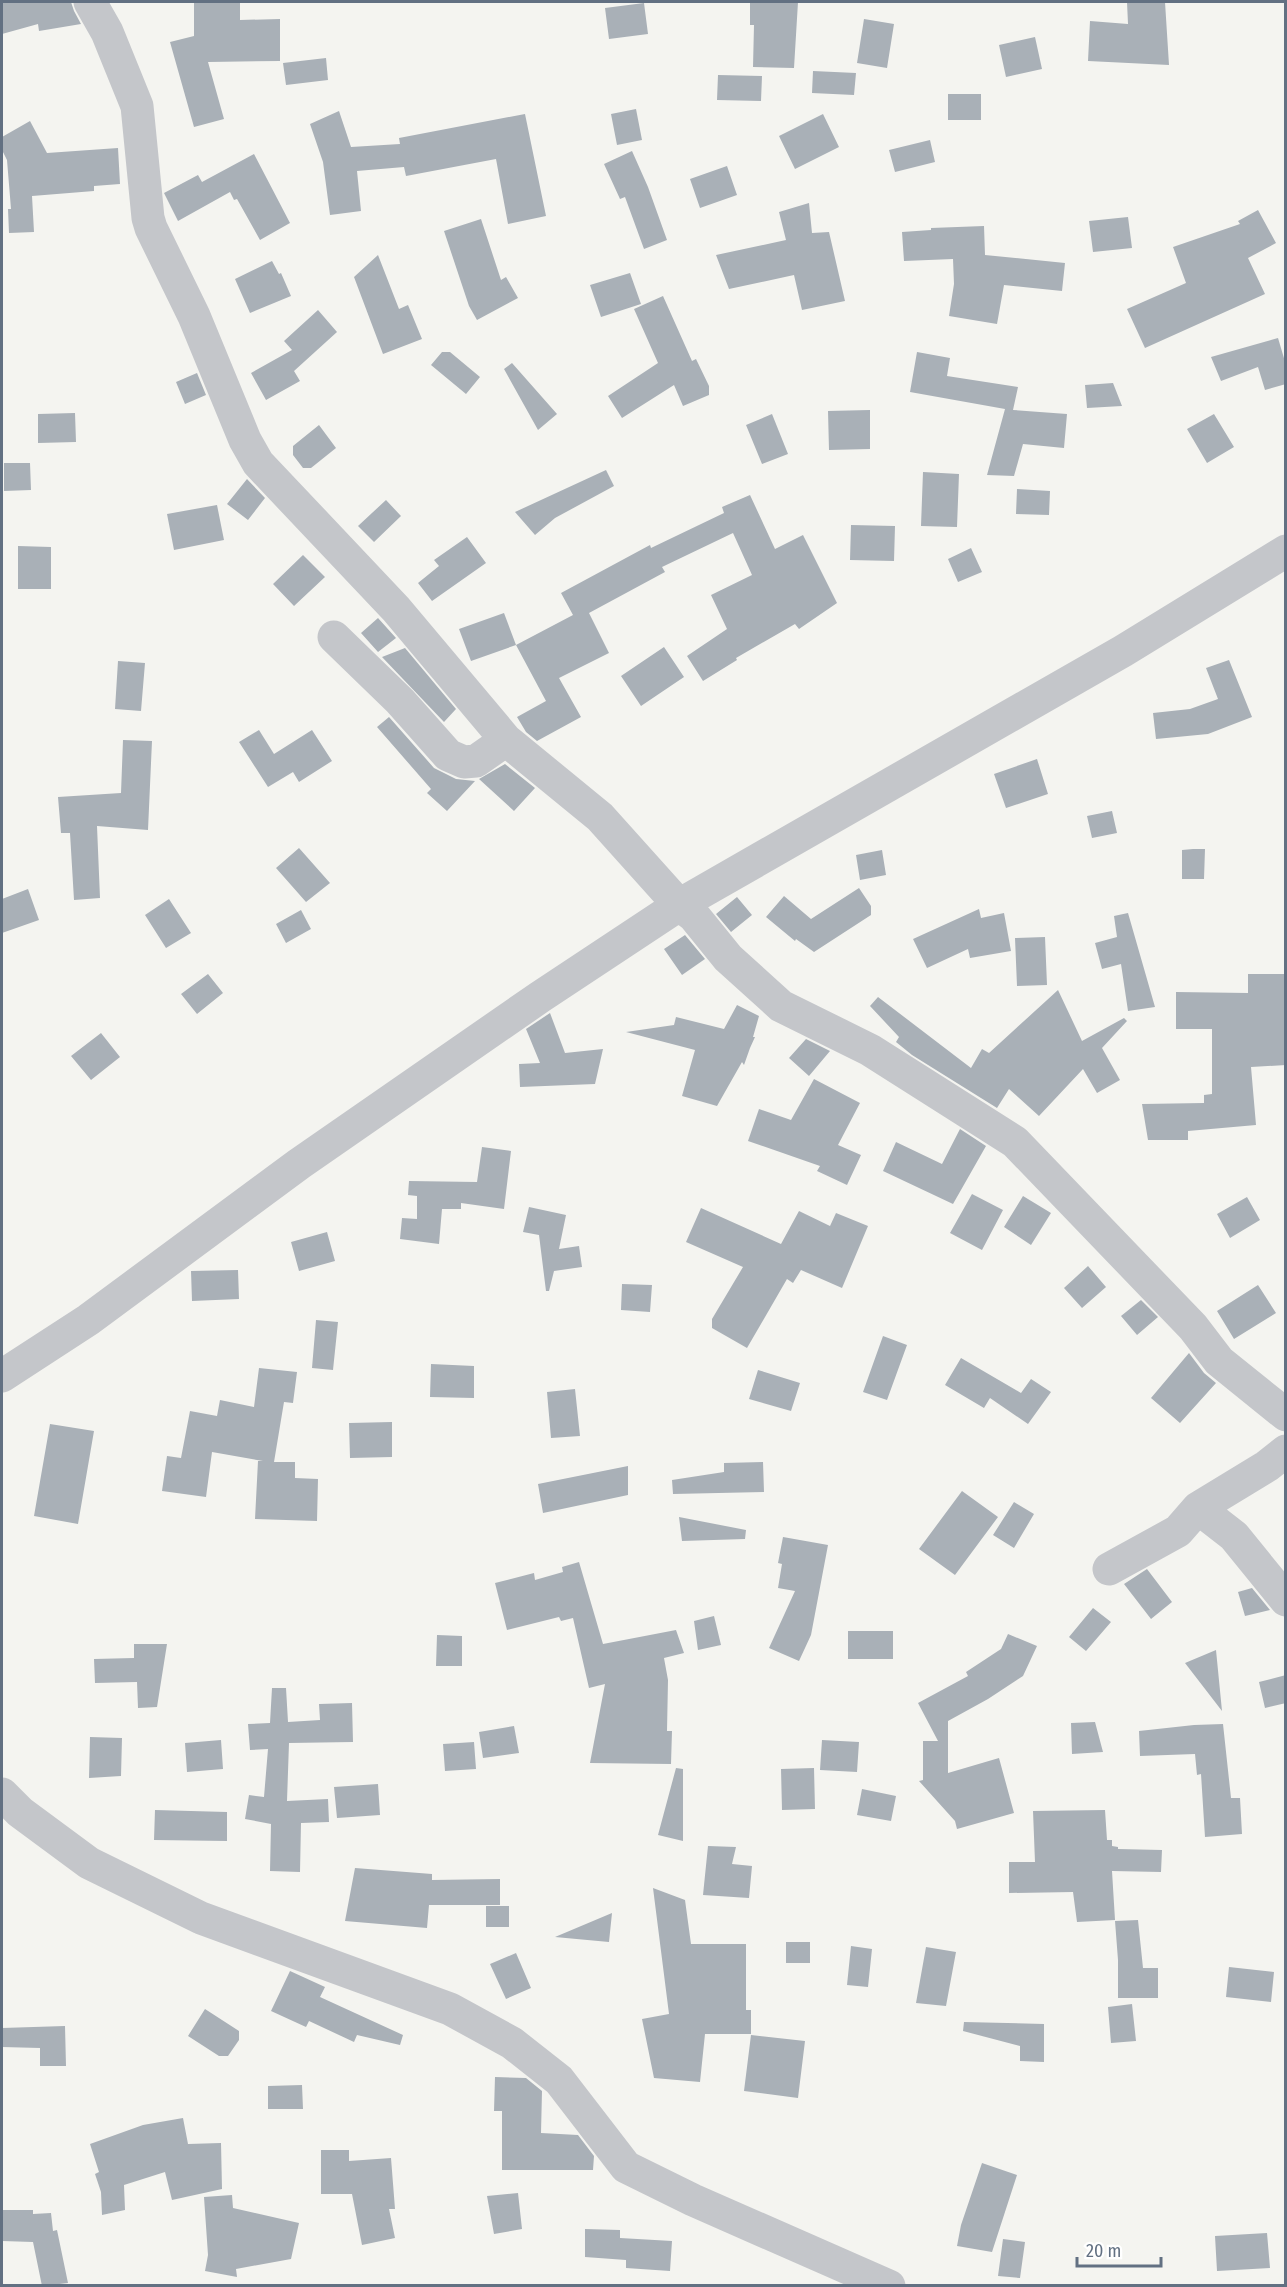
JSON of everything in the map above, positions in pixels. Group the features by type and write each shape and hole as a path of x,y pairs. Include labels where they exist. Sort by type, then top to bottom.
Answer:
{"street":[{"path":"90,2 107,32 137,106 148,218 151,228 194,316 249,449 258,462 396,609 506,740 600,817 679,905 694,916 728,958 781,1006 870,1050 1015,1142 1193,1327 1219,1361 1286,1416"},
{"path":"2,1376 88,1320 299,1164 530,1003 679,905 1123,651 1286,551"},
{"path":"334,637 400,701 448,754 464,762 476,761 506,740"},
{"path":"1109,1569 1178,1531 1198,1508 1267,1466 1286,1451"},
{"path":"1198,1508 1234,1536 1286,1600"},
{"path":"2,1794 20,1812 89,1863 201,1918 450,2008 512,2043 559,2080 626,2167 693,2200 889,2286"}],"building":[{"path":"2,2 71,2 81,24 39,31 38,24 2,34"},
{"path":"194,2 240,2 240,20 280,19 280,61 208,62 224,119 194,127 170,42 194,36"},
{"path":"750,2 798,2 794,68 753,67 754,25 750,25"},
{"path":"1127,2 1165,2 1169,65 1088,61 1090,21 1128,24"},
{"path":"644,3 648,34 609,39 605,8"},
{"path":"864,19 894,24 887,68 857,63"},
{"path":"1035,37 1042,69 1006,77 999,45"},
{"path":"326,58 328,80 286,85 283,63"},
{"path":"813,71 856,73 854,95 812,93"},
{"path":"718,75 762,76 761,101 717,100"},
{"path":"948,94 981,94 981,120 948,120"},
{"path":"636,109 642,140 617,145 611,114"},
{"path":"339,111 351,147 400,144 399,138 525,114 546,216 508,224 496,159 406,176 404,167 357,171 361,211 330,215 323,162 310,124"},
{"path":"823,114 839,147 795,169 779,136"},
{"path":"30,121 47,153 118,148 120,184 94,186 94,191 32,196 34,232 9,233 8,209 11,209 7,160 2,150 2,137"},
{"path":"930,140 935,162 895,172 889,150"},
{"path":"632,151 667,240 644,249 625,197 620,199 604,164"},
{"path":"254,154 290,223 260,240 237,199 234,200 230,192 178,221 164,193 198,175 202,182"},
{"path":"727,166 737,195 700,208 690,179"},
{"path":"809,203 812,233 829,232 845,301 802,310 794,275 729,289 716,255 786,240 779,212"},
{"path":"1258,210 1276,243 1248,258 1265,294 1145,348 1127,309 1186,283 1173,247 1240,224 1238,221"},
{"path":"1128,217 1132,248 1093,252 1089,221"},
{"path":"481,219 501,280 506,277 518,298 477,320 469,306 444,231"},
{"path":"984,226 985,255 1065,263 1062,291 1004,285 997,324 949,316 954,284 953,259 904,261 902,232 931,230 931,228"},
{"path":"378,255 399,309 408,305 422,339 383,354 354,277"},
{"path":"272,261 279,274 281,273 291,296 250,313 235,279"},
{"path":"630,273 641,304 601,317 590,285"},
{"path":"663,296 692,361 696,359 709,386 709,395 683,406 674,385 622,418 608,396 658,363 634,309"},
{"path":"318,310 337,332 294,371 300,381 266,400 251,373 292,350 284,341"},
{"path":"1278,338 1286,365 1286,384 1265,390 1258,367 1221,381 1211,357"},
{"path":"442,352 450,352 480,377 466,394 431,365"},
{"path":"917,352 950,358 947,376 1018,387 1013,410 1067,414 1064,448 1023,444 1014,476 987,475 1005,409 910,392"},
{"path":"512,363 557,414 538,430 504,369"},
{"path":"197,373 206,395 185,404 176,382"},
{"path":"1113,383 1122,406 1087,408 1085,385"},
{"path":"870,410 870,449 829,450 828,411"},
{"path":"75,413 76,442 38,443 38,414"},
{"path":"772,414 788,454 762,464 746,425"},
{"path":"1214,414 1234,447 1207,463 1187,429"},
{"path":"319,425 336,448 311,468 303,468 293,455 293,446"},
{"path":"4,463 30,463 31,490 4,491"},
{"path":"606,470 614,486 555,518 535,535 515,512"},
{"path":"923,472 959,474 957,527 921,526"},
{"path":"247,479 265,498 248,520 227,504"},
{"path":"1017,489 1050,491 1049,515 1016,514"},
{"path":"750,495 775,549 803,535 837,603 799,629 795,624 736,658 737,660 703,681 687,656 727,629 711,595 752,575 733,533 662,567 665,572 589,613 609,653 559,678 581,717 537,741 526,732 517,717 546,701 516,645 573,615 561,593 650,545 651,548 724,513 722,507"},
{"path":"386,500 401,516 374,542 358,526"},
{"path":"217,505 224,540 174,550 167,514"},
{"path":"851,525 895,526 894,561 850,560"},
{"path":"467,537 486,563 432,601 418,583 439,566 434,560"},
{"path":"18,546 51,547 51,589 18,589"},
{"path":"971,548 982,572 958,582 948,559"},
{"path":"303,555 325,577 294,606 273,584"},
{"path":"504,613 516,645 471,661 459,629"},
{"path":"378,618 396,638 378,652 361,633"},
{"path":"664,647 684,677 641,706 621,676"},
{"path":"405,648 456,709 444,722 382,657"},
{"path":"1229,660 1252,717 1208,734 1156,739 1153,713 1190,709 1218,699 1206,668"},
{"path":"118,661 145,663 141,711 115,709"},
{"path":"389,717 434,768 456,779 475,781 447,811 427,793 431,789 377,727"},
{"path":"259,730 274,754 312,730 332,761 299,782 293,772 268,787 239,742"},
{"path":"123,740 152,741 148,830 97,826 100,898 74,900 70,833 61,833 58,797 121,793"},
{"path":"1037,759 1048,794 1006,808 994,774"},
{"path":"505,764 535,788 514,811 479,779"},
{"path":"1112,811 1117,833 1092,838 1087,816"},
{"path":"299,848 330,883 306,902 276,868"},
{"path":"1205,849 1204,879 1182,879 1182,850"},
{"path":"882,850 886,875 860,880 856,855"},
{"path":"859,888 871,906 871,915 814,952 796,939 795,941 766,917 784,896 811,919"},
{"path":"28,889 39,920 2,933 2,899"},
{"path":"737,897 752,915 731,932 716,914"},
{"path":"169,899 191,933 166,948 145,915"},
{"path":"979,909 981,918 1004,913 1011,951 970,958 968,949 927,968 913,939"},
{"path":"301,910 311,929 286,943 276,924"},
{"path":"1128,913 1155,1007 1128,1011 1121,964 1102,969 1095,943 1117,937 1114,916"},
{"path":"685,935 705,959 682,975 664,949"},
{"path":"1045,937 1047,985 1017,986 1015,938"},
{"path":"208,974 223,993 197,1014 181,994"},
{"path":"1248,974 1286,974 1286,1065 1251,1067 1256,1125 1188,1131 1188,1140 1148,1140 1142,1104 1204,1103 1204,1095 1212,1094 1212,1029 1176,1029 1176,992 1248,993"},
{"path":"1058,990 1082,1041 1124,1018 1127,1021 1102,1048 1120,1080 1097,1093 1083,1069 1039,1116 1009,1089 997,1108 912,1055 896,1042 899,1037 870,1006 878,997 971,1068 982,1049 989,1053"},
{"path":"737,1005 759,1016 753,1037 755,1037 744,1065 742,1062 717,1106 682,1096 695,1050 626,1032 674,1025 676,1017 724,1029"},
{"path":"550,1013 565,1053 603,1049 595,1084 520,1087 519,1064 540,1063 526,1029"},
{"path":"101,1033 120,1057 91,1080 71,1056"},
{"path":"806,1039 830,1051 809,1076 789,1058"},
{"path":"814,1079 860,1103 838,1145 861,1155 847,1185 817,1171 820,1166 748,1141 759,1109 791,1120"},
{"path":"960,1129 986,1146 953,1204 883,1171 896,1142 942,1164"},
{"path":"482,1147 511,1151 504,1209 461,1203 461,1209 442,1209 439,1244 400,1239 402,1218 417,1219 417,1196 408,1195 409,1181 477,1182"},
{"path":"972,1194 1003,1210 982,1250 950,1233"},
{"path":"1023,1196 1051,1213 1031,1245 1004,1227"},
{"path":"1247,1197 1260,1220 1230,1238 1217,1214"},
{"path":"529,1207 566,1215 559,1249 579,1246 582,1267 554,1271 549,1291 546,1291 539,1235 523,1232"},
{"path":"701,1208 781,1244 799,1211 830,1226 836,1213 868,1226 842,1288 801,1270 793,1283 787,1279 747,1348 712,1328 712,1319 743,1267 686,1242"},
{"path":"327,1232 335,1261 299,1271 291,1242"},
{"path":"1088,1266 1106,1287 1082,1308 1064,1288"},
{"path":"238,1270 239,1299 192,1301 191,1271"},
{"path":"622,1284 652,1285 650,1312 621,1310"},
{"path":"1258,1285 1276,1313 1234,1339 1217,1311"},
{"path":"1141,1300 1158,1317 1137,1335 1121,1316"},
{"path":"316,1320 338,1322 333,1370 312,1368"},
{"path":"883,1336 907,1345 887,1400 863,1392"},
{"path":"1189,1353 1204,1373 1216,1383 1180,1423 1151,1398"},
{"path":"961,1358 1021,1393 1031,1379 1051,1392 1028,1424 990,1398 984,1408 945,1385"},
{"path":"431,1364 474,1366 474,1398 430,1397"},
{"path":"259,1368 297,1372 293,1403 284,1402 274,1462 295,1462 295,1478 318,1479 317,1521 255,1519 258,1461 263,1461 212,1452 206,1497 162,1491 167,1456 181,1458 190,1411 217,1416 220,1400 254,1407"},
{"path":"758,1370 800,1383 791,1411 749,1399"},
{"path":"575,1389 580,1436 551,1438 547,1392"},
{"path":"392,1422 392,1457 350,1458 349,1423"},
{"path":"50,1424 94,1431 78,1524 34,1516"},
{"path":"763,1462 764,1492 673,1494 672,1480 724,1472 724,1463"},
{"path":"628,1466 628,1495 543,1513 538,1484"},
{"path":"962,1491 998,1517 955,1575 919,1549"},
{"path":"1014,1502 1034,1514 1014,1548 993,1535"},
{"path":"679,1517 746,1530 745,1539 682,1541"},
{"path":"783,1537 828,1545 811,1635 799,1661 769,1648 795,1591 778,1588 782,1564 778,1563"},
{"path":"579,1562 603,1644 676,1630 684,1653 664,1658 668,1680 667,1731 672,1731 671,1764 590,1763 605,1684 589,1688 573,1618 561,1621 559,1617 507,1630 495,1583 534,1573 535,1580 563,1572 562,1567"},
{"path":"1147,1569 1172,1602 1151,1619 1124,1584"},
{"path":"1252,1588 1270,1610 1245,1616 1238,1592"},
{"path":"1093,1608 1111,1622 1086,1651 1069,1637"},
{"path":"714,1616 721,1645 698,1650 694,1621"},
{"path":"848,1631 893,1631 893,1659 848,1659"},
{"path":"1008,1634 1037,1646 1023,1676 948,1721 948,1773 999,1758 1014,1813 957,1829 955,1821 919,1781 923,1780 923,1741 938,1741 918,1703 968,1676 966,1672 1001,1649"},
{"path":"437,1635 462,1636 462,1666 436,1666"},
{"path":"134,1644 167,1644 157,1707 138,1708 137,1682 95,1683 94,1659 134,1658"},
{"path":"1216,1650 1222,1711 1185,1663"},
{"path":"1286,1675 1286,1703 1265,1708 1259,1682"},
{"path":"272,1688 286,1688 288,1722 320,1720 319,1704 352,1703 353,1742 289,1743 287,1801 328,1799 329,1822 301,1823 300,1872 270,1871 271,1824 245,1819 249,1795 264,1797 268,1749 250,1750 248,1724 270,1723"},
{"path":"1095,1722 1103,1752 1072,1754 1071,1723"},
{"path":"1223,1724 1231,1798 1240,1798 1242,1834 1205,1837 1201,1774 1197,1775 1195,1754 1140,1756 1139,1731"},
{"path":"514,1726 519,1753 483,1758 479,1732"},
{"path":"90,1737 122,1738 121,1776 89,1778"},
{"path":"221,1740 223,1769 187,1772 185,1743"},
{"path":"822,1740 859,1742 857,1772 820,1770"},
{"path":"474,1742 476,1769 445,1771 443,1744"},
{"path":"676,1768 683,1769 683,1841 658,1835"},
{"path":"814,1768 815,1809 782,1810 781,1769"},
{"path":"378,1784 380,1815 337,1818 334,1787"},
{"path":"862,1789 896,1796 891,1821 857,1815"},
{"path":"155,1810 227,1812 227,1841 154,1840"},
{"path":"1105,1810 1107,1840 1112,1840 1112,1846 1118,1849 1162,1850 1161,1872 1112,1871 1115,1920 1077,1922 1073,1892 1009,1893 1009,1862 1035,1862 1033,1811"},
{"path":"708,1846 736,1847 732,1864 752,1866 749,1898 703,1895"},
{"path":"355,1868 432,1874 432,1880 500,1879 500,1905 429,1905 427,1928 345,1921"},
{"path":"653,1888 685,1900 691,1944 746,1944 746,2010 751,2010 751,2034 705,2034 700,2082 654,2078 642,2019 669,2014"},
{"path":"486,1906 509,1906 509,1927 486,1927"},
{"path":"612,1913 609,1942 555,1937"},
{"path":"1138,1920 1143,1968 1158,1968 1158,1998 1118,1998 1115,1921"},
{"path":"786,1942 810,1942 810,1963 786,1963"},
{"path":"851,1946 872,1949 868,1987 847,1985"},
{"path":"926,1947 956,1952 946,2006 916,2003"},
{"path":"516,1953 531,1988 506,1999 490,1964"},
{"path":"1229,1967 1274,1972 1271,2002 1226,1997"},
{"path":"290,1971 325,1987 320,1997 403,2035 400,2045 357,2035 354,2042 309,2021 306,2027 271,2011"},
{"path":"1132,2004 1136,2041 1111,2043 1108,2007"},
{"path":"205,2009 239,2031 239,2040 228,2056 219,2056 188,2036"},
{"path":"964,2022 1044,2024 1044,2062 1020,2061 1020,2046 963,2031"},
{"path":"65,2026 66,2066 40,2066 40,2048 2,2047 2,2028"},
{"path":"751,2035 805,2041 798,2098 744,2091"},
{"path":"495,2077 526,2078 542,2091 541,2133 578,2135 594,2156 593,2170 502,2170 502,2111 494,2111"},
{"path":"302,2085 303,2109 268,2109 268,2086"},
{"path":"183,2118 188,2144 221,2143 222,2189 172,2200 165,2172 124,2185 125,2210 102,2215 101,2192 95,2174 99,2172 90,2144 143,2125"},
{"path":"321,2150 349,2150 349,2161 391,2158 395,2209 389,2209 395,2238 362,2245 352,2194 321,2194"},
{"path":"982,2163 1017,2175 992,2252 957,2246 961,2225"},
{"path":"518,2193 522,2229 494,2234 487,2196"},
{"path":"232,2195 233,2208 299,2223 291,2259 236,2269 237,2277 205,2271 208,2255 204,2197"},
{"path":"2,2210 33,2210 33,2214 51,2213 53,2231 57,2230 68,2283 42,2286 33,2242 2,2241"},
{"path":"585,2229 620,2230 620,2238 672,2241 670,2271 626,2268 626,2260 585,2257"},
{"path":"1267,2233 1270,2268 1217,2271 1215,2236"},
{"path":"1003,2239 1025,2242 1020,2278 998,2276"}]}
